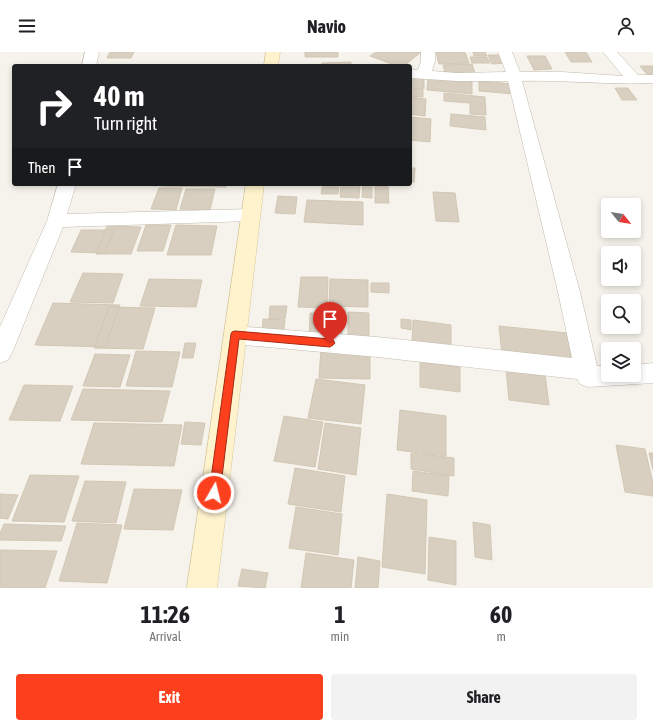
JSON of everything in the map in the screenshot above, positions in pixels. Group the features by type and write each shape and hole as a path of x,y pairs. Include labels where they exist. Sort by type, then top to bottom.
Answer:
{"street":[{"path":"89,64 92,52"},
{"path":"271,64 273,52"},
{"path":"417,74 428,61 428,52"},
{"path":"505,52 514,76 585,359 588,377 601,376"},
{"path":"610,52 634,79"},
{"path":"417,74 457,77 562,76 626,80 653,79"},
{"path":"0,353 56,221 66,186"},
{"path":"202,588 255,186"},
{"path":"56,221 251,215"},
{"path":"235,334 377,347 586,370"},
{"path":"641,374 653,373"}],"building":[{"path":"110,52 134,52 131,58 107,58"},
{"path":"305,52 338,52 338,57 305,57"},
{"path":"376,52 421,52 406,64 392,64 370,56"},
{"path":"436,52 465,52 469,63 439,64"},
{"path":"473,52 485,52 487,56 474,56"},
{"path":"565,52 586,52 592,62 571,62"},
{"path":"488,55 504,55 508,63 492,64"},
{"path":"527,56 545,56 552,69 534,70"},
{"path":"470,57 487,57 490,63 472,63"},
{"path":"351,62 351,64 322,64"},
{"path":"472,64 476,76 446,76 443,65"},
{"path":"640,66 653,66 653,77 649,77"},
{"path":"412,76 424,78 424,89 412,88"},
{"path":"428,77 472,80 472,94 427,90"},
{"path":"479,81 513,84 514,94 479,91"},
{"path":"615,88 628,88 637,100 622,100"},
{"path":"412,89 423,90 423,97 412,96"},
{"path":"444,93 485,97 486,115 470,114 470,103 444,101"},
{"path":"412,97 426,99 425,116 412,114"},
{"path":"451,114 485,117 486,130 450,126"},
{"path":"412,117 431,119 430,142 412,140"},
{"path":"412,168 415,168 414,182 412,182"},
{"path":"161,186 226,186 226,187"},
{"path":"323,186 339,186 338,194 321,194"},
{"path":"341,186 360,186 359,198 340,197"},
{"path":"363,186 372,186 372,198 362,197"},
{"path":"375,186 388,186 389,203 375,203"},
{"path":"159,188 182,188 176,210 151,209"},
{"path":"186,189 215,189 210,210 180,209"},
{"path":"433,192 455,193 459,222 436,221"},
{"path":"278,196 297,197 295,214 275,213"},
{"path":"307,200 363,202 363,225 304,222"},
{"path":"146,225 171,225 163,251 137,251"},
{"path":"176,225 217,226 211,255 167,255"},
{"path":"107,226 141,227 131,254 96,254"},
{"path":"81,230 114,230 105,253 71,252"},
{"path":"83,273 123,274 113,303 70,302"},
{"path":"301,277 328,277 327,308 298,307"},
{"path":"149,279 202,280 196,307 140,306"},
{"path":"330,279 368,280 368,307 329,306"},
{"path":"371,283 389,283 389,293 371,292"},
{"path":"53,303 120,305 105,347 35,345"},
{"path":"270,306 287,306 285,319 269,319"},
{"path":"109,307 155,308 143,349 94,348"},
{"path":"348,312 369,313 369,343 348,343"},
{"path":"310,313 342,314 342,338 309,338"},
{"path":"263,319 285,320 283,336 262,335"},
{"path":"401,319 411,320 411,330 401,328"},
{"path":"413,320 451,325 451,348 412,343"},
{"path":"499,326 567,333 572,364 502,356"},
{"path":"185,343 196,343 193,358 182,358"},
{"path":"321,349 370,350 370,379 319,378"},
{"path":"136,351 180,352 172,387 126,386"},
{"path":"95,354 130,355 120,387 83,386"},
{"path":"420,362 460,367 460,392 420,387"},
{"path":"506,369 545,374 549,405 509,400"},
{"path":"316,379 365,385 361,424 308,418"},
{"path":"24,385 73,386 60,421 9,420"},
{"path":"83,389 170,391 162,422 71,420"},
{"path":"400,410 446,416 446,456 397,450"},
{"path":"284,416 323,422 315,467 274,461"},
{"path":"185,422 205,423 201,445 181,444"},
{"path":"94,423 182,425 174,466 81,464"},
{"path":"325,423 361,428 356,475 318,469"},
{"path":"616,445 645,449 653,483 653,496 625,492"},
{"path":"411,453 454,458 454,476 411,469"},
{"path":"649,453 653,453 653,470"},
{"path":"295,468 345,476 341,512 288,504"},
{"path":"413,471 449,476 448,496 412,491"},
{"path":"30,475 79,476 64,522 12,521"},
{"path":"85,481 126,482 116,523 72,521"},
{"path":"134,489 182,490 173,530 124,529"},
{"path":"0,494 18,495 8,519 0,518"},
{"path":"387,494 427,500 425,574 382,567"},
{"path":"296,507 342,514 338,555 289,548"},
{"path":"473,522 490,525 492,560 475,557"},
{"path":"77,523 122,525 107,583 59,581"},
{"path":"4,524 66,526 61,541 0,540 0,533"},
{"path":"429,537 456,541 456,585 428,580"},
{"path":"0,550 57,551 45,588 0,588"},
{"path":"306,553 354,560 351,588 301,588"},
{"path":"358,557 380,561 378,588 355,588"},
{"path":"242,569 268,573 265,588 238,586"}],"route":[{"path":"214,493 235,334 330,343"}]}
